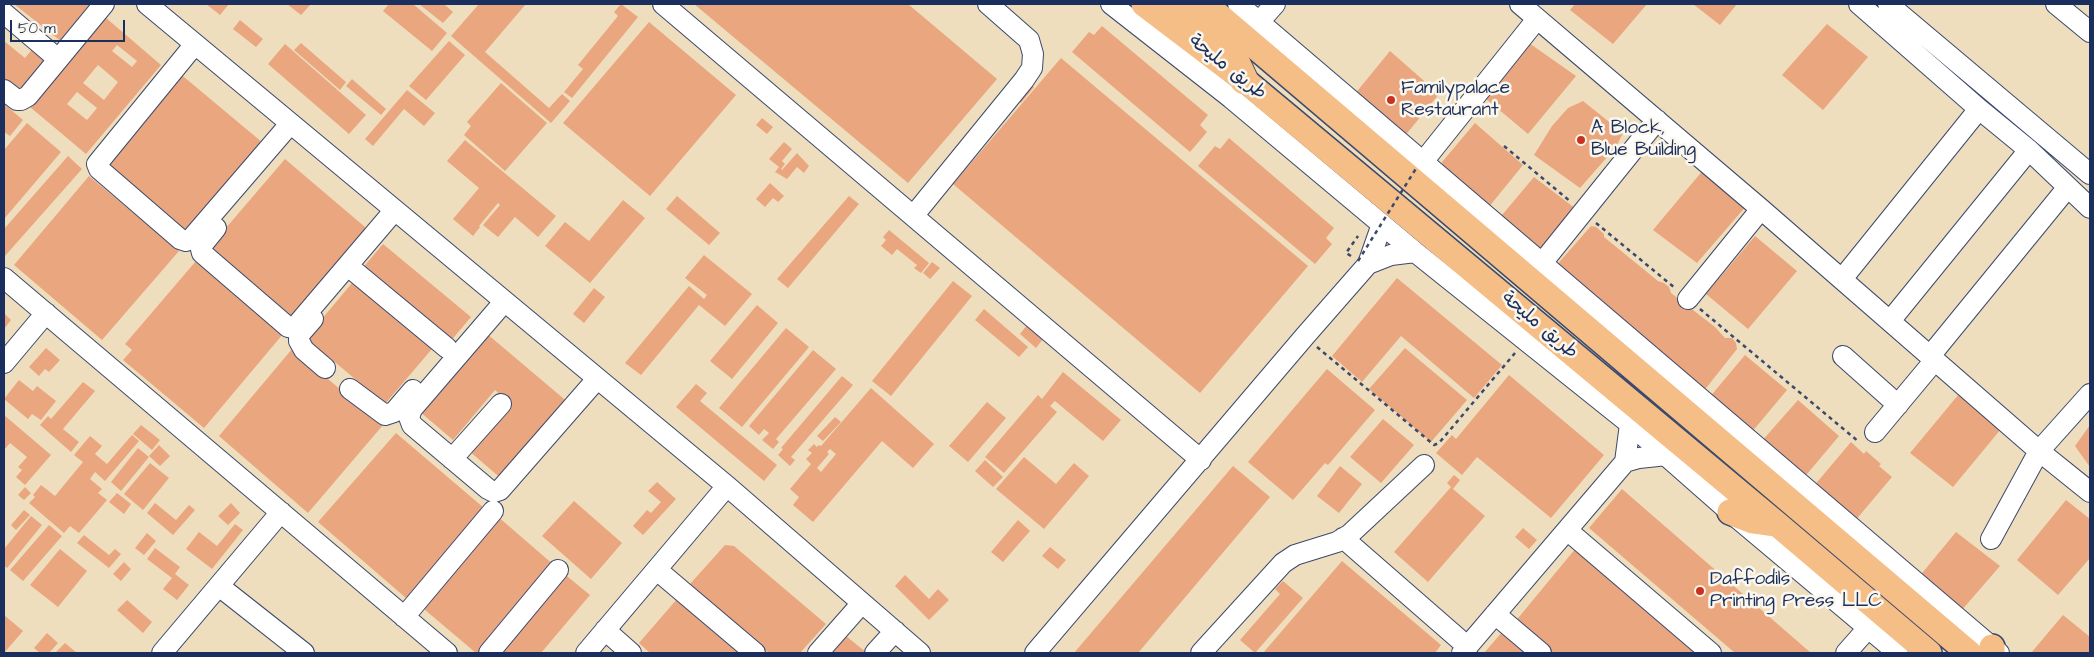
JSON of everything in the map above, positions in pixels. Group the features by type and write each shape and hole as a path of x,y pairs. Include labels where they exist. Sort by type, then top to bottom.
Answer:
{"highway":[{"path":"1171,4 1226,50 1244,80"}],"main road":[{"name":"طريق مليحة","path":"1144,4 1244,80 1929,653"},
{"name":"طريق مليحة","path":"1205,4 1988,652"},
{"path":"1730,512 1753,521 1777,524"}],"street":[{"path":"4,90 17,100 24,99 104,4"},
{"path":"147,4 727,486 920,653"},
{"path":"663,4 1201,460"},
{"path":"914,215 1032,68 1033,54 1029,40 988,4"},
{"path":"1111,4 1231,98 1414,252 1630,424 1730,512 1898,653"},
{"path":"1238,4 1420,165 1542,263 1988,652"},
{"path":"1259,22 1275,4"},
{"path":"1859,4 2029,150 2090,208"},
{"path":"1888,4 2090,174"},
{"path":"2056,4 2090,32"},
{"path":"1420,165 1530,9 2039,451 2090,492"},
{"path":"4,13 58,59"},
{"path":"195,44 97,164 99,169 180,239 186,241 191,239 294,128"},
{"path":"1842,279 1979,109"},
{"path":"1542,263 1656,120"},
{"path":"294,128 201,249 204,255 288,327 296,326 397,213"},
{"path":"1890,321 2029,150"},
{"path":"1875,432 2068,187"},
{"path":"1688,299 1761,209"},
{"path":"325,368 300,346 300,335 354,270 397,213"},
{"path":"1035,653 1305,336 1363,263 1382,224"},
{"path":"1363,263 1391,255 1414,252"},
{"path":"354,270 447,348"},
{"path":"4,278 447,653"},
{"path":"350,389 381,414 388,415 394,412 447,348 499,297"},
{"path":"499,297 410,412 412,425 452,459 491,491 500,490 597,379"},
{"path":"4,363 46,313"},
{"path":"1843,356 1898,405"},
{"path":"1991,540 2039,451 2090,394"},
{"path":"452,459 501,404"},
{"path":"1343,538 1465,650 1625,462 1630,424"},
{"path":"1625,462 1639,458 1667,455"},
{"path":"1201,653 1282,562 1343,538 1424,465"},
{"path":"586,653 727,486"},
{"path":"404,616 493,511"},
{"path":"162,653 281,512"},
{"path":"1567,530 1711,653"},
{"path":"489,653 558,570"},
{"path":"657,570 755,653"},
{"path":"219,586 304,653"},
{"path":"818,653 862,603"},
{"path":"1495,614 1541,653"},
{"path":"605,630 631,653"},
{"path":"1846,653 1871,630"},
{"path":"1857,653 1871,630"},
{"path":"875,653 895,632"}],"path":[{"path":"1363,263 1420,165"},
{"path":"1305,336 1434,446 1439,443 1526,341"}],"building":[{"path":"14,4 96,4 67,46"},
{"path":"206,4 229,4 220,15"},
{"path":"287,4 311,4 301,15"},
{"path":"389,4 413,4 447,33 432,51 383,11"},
{"path":"419,4 444,4 453,12 443,23"},
{"path":"479,4 526,4 485,52 549,108 562,94 570,101 551,123 451,36"},
{"path":"621,4 638,17 572,98 564,92 583,69 578,65 618,16 614,12"},
{"path":"694,4 908,4 997,79 908,183"},
{"path":"1575,4 1647,4 1613,44 1570,10"},
{"path":"1693,4 1737,4 1720,25"},
{"path":"105,17 161,65 86,154 30,107","holes":["117,45 137,61 132,67 112,51","98,65 118,82 104,100 83,83","77,92 97,108 87,120 67,104"]},
{"path":"240,20 263,39 256,47 233,29"},
{"path":"649,22 736,95 650,196 563,123"},
{"path":"1827,24 1868,57 1823,110 1782,75"},
{"path":"1102,26 1208,115 1200,125 1207,132 1190,152 1072,52 1089,32 1094,35"},
{"path":"4,41 25,58 34,47 49,59 20,94 4,81"},
{"path":"449,41 465,55 426,100 409,86"},
{"path":"301,43 346,82 340,90 294,50"},
{"path":"1529,43 1576,76 1528,134 1485,98"},
{"path":"285,44 366,115 349,134 268,64"},
{"path":"1390,51 1439,94 1404,137 1354,95"},
{"path":"1061,58 1308,266 1200,393 953,184"},
{"path":"178,72 263,143 185,235 100,164"},
{"path":"352,79 386,109 381,115 346,86"},
{"path":"1028,82 1034,87 1021,103 1015,98"},
{"path":"501,83 547,123 505,171 464,135 471,126 467,122"},
{"path":"407,90 435,113 424,126 404,109 373,146 365,139"},
{"name":"A Block, Blue Building","path":"1583,101 1623,133 1616,147 1580,188 1534,155 1552,126 1568,108"},
{"path":"4,104 23,120 10,136 4,132"},
{"path":"762,118 773,127 767,134 756,125"},
{"path":"27,123 61,152 4,219 4,150"},
{"path":"1475,123 1523,165 1488,208 1444,174 1442,162"},
{"path":"1229,138 1334,228 1326,238 1332,244 1315,264 1198,166 1215,146 1220,149"},
{"path":"465,140 556,216 538,237 515,217 498,237 483,225 500,205 498,203 473,236 453,219 479,188 447,161"},
{"path":"784,142 792,149 782,161 785,164 782,170 797,153 809,166 804,173 797,167 787,179 775,172 779,167 769,159"},
{"path":"68,156 82,169 5,256 4,229"},
{"path":"285,159 372,233 294,324 207,250"},
{"path":"1704,169 1747,205 1697,263 1653,230"},
{"path":"89,176 179,251 102,340 14,265"},
{"path":"1534,177 1576,209 1541,255 1497,221"},
{"path":"770,183 784,196 778,202 773,198 765,207 756,199"},
{"path":"677,196 720,233 709,245 666,209"},
{"path":"849,196 859,204 788,288 777,279"},
{"path":"623,200 645,218 590,283 545,246 565,222 589,241"},
{"path":"1591,226 1596,227 1604,234 1604,237 1658,281 1669,287 1671,293 1715,327 1725,338 1732,338 1736,343 1737,349 1703,392 1554,268"},
{"path":"889,230 929,263 921,273 914,268 917,265 897,249 892,255 881,246 886,240 883,237"},
{"path":"1755,236 1797,271 1748,329 1706,294"},
{"path":"383,244 471,317 449,343 361,270"},
{"path":"704,255 752,294 725,326 699,305 641,375 625,363 689,286 704,299 707,295 685,278"},
{"path":"196,261 283,334 204,428 123,360 132,350 125,344"},
{"path":"932,262 940,268 930,279 923,273"},
{"path":"357,277 437,343 385,404 306,338"},
{"path":"1397,278 1502,365 1474,398 1401,336 1362,382 1332,356"},
{"path":"953,281 972,296 891,396 872,381"},
{"path":"594,288 605,297 584,323 573,314"},
{"path":"757,305 778,323 732,379 710,361"},
{"path":"984,309 1028,347 1019,357 975,320"},
{"path":"4,313 11,320 4,329"},
{"path":"1027,325 1043,339 1036,348 1020,334"},
{"path":"786,328 809,347 742,427 719,408"},
{"path":"486,333 570,404 504,481 468,450 509,402 495,390 453,440 419,411"},
{"path":"46,348 60,360 49,372 45,369 39,376 29,367"},
{"path":"1405,348 1467,400 1431,442 1369,389"},
{"path":"292,349 383,425 308,513 219,436"},
{"path":"813,350 836,369 776,439 779,442 773,449 762,440 769,433 764,429 759,435 749,426"},
{"path":"1745,355 1787,390 1751,433 1709,398"},
{"path":"1327,369 1375,410 1328,465 1325,463 1293,500 1248,462"},
{"path":"1063,372 1121,420 1103,441 1055,401 1050,406 1057,412 1004,473 985,457 1038,395 1042,399"},
{"path":"1509,375 1604,455 1551,518 1477,457 1462,475 1436,453 1452,435 1456,439"},
{"path":"842,376 853,385 791,457 795,460 790,466 778,455 783,449 781,448"},
{"path":"19,380 33,391 37,386 56,401 41,420 32,414 28,419 4,399"},
{"path":"83,382 95,391 63,429 79,442 71,452 40,425 48,416 51,419"},
{"path":"696,384 707,393 700,401 777,465 764,481 676,407"},
{"path":"871,388 934,444 913,468 882,441 813,522 793,505 799,497 790,489 811,464 806,459 812,453 808,450 814,444 817,447 821,446","holes":["830,449 836,454 821,472 817,468 829,454 827,452"]},
{"path":"1959,394 2001,429 1953,487 1910,453"},
{"path":"1798,400 1839,436 1802,480 1761,442"},
{"path":"987,402 1006,418 968,462 949,446"},
{"path":"4,415 51,455 25,485 16,477 22,470 18,467 27,457 10,443 4,450"},
{"path":"835,417 841,422 823,441 817,436"},
{"path":"1383,419 1414,445 1381,483 1350,457"},
{"path":"141,425 160,440 152,450 133,434"},
{"path":"2090,425 2090,467 2075,446"},
{"path":"396,433 484,508 406,598 318,522"},
{"path":"132,435 139,441 105,481 95,472 90,479 102,489 98,493 107,500 79,533 70,526 64,533 29,503 35,497 33,495 41,485 55,496 83,462 74,455 90,436 102,446 95,454 107,464"},
{"path":"1851,442 1864,454 1866,451 1892,477 1854,522 1813,487"},
{"path":"159,445 170,456 160,466 149,456"},
{"path":"138,448 149,457 121,491 111,482"},
{"path":"1024,457 1056,484 1074,463 1089,476 1044,529 996,489"},
{"path":"985,460 1003,477 993,487 975,471"},
{"path":"150,463 169,478 143,510 124,494"},
{"path":"1233,466 1270,497 1138,653 1074,653"},
{"path":"1340,466 1362,484 1339,513 1317,496"},
{"path":"1454,475 1460,480 1453,489 1485,516 1428,582 1394,552 1451,487 1447,483"},
{"path":"657,482 676,499 643,535 633,526 647,510 651,513 661,502 648,491"},
{"path":"25,487 31,493 24,500 18,495"},
{"name":"Daffodils Printing Press LLC","path":"1622,489 1811,653 1735,653 1589,528"},
{"path":"117,493 131,504 124,514 109,502"},
{"path":"2066,500 2090,519 2090,558 2058,595 2017,560"},
{"path":"574,501 622,543 591,579 542,536"},
{"path":"155,503 176,520 189,505 195,510 173,535 147,513"},
{"path":"231,503 240,513 228,525 218,516"},
{"path":"24,510 30,515 16,530 11,525"},
{"path":"496,515 555,566 479,653 476,653 418,604"},
{"path":"31,516 42,525 7,568 4,565 4,549"},
{"path":"1018,520 1030,531 1003,562 991,552"},
{"path":"235,524 243,530 212,569 186,549 199,532 217,546"},
{"path":"49,525 62,536 23,581 10,570"},
{"path":"1523,528 1537,540 1529,549 1515,537"},
{"path":"1956,532 2000,566 1961,611 1918,578"},
{"path":"147,533 156,541 144,555 135,548"},
{"path":"84,535 109,555 115,549 121,554 109,568 77,543"},
{"path":"725,545 734,546 826,624 800,653 769,653 690,584"},
{"path":"1050,547 1066,560 1058,569 1042,556"},
{"path":"155,548 180,567 175,574 189,585 177,600 163,589 172,578 147,559"},
{"path":"1576,548 1698,653 1550,653 1514,623"},
{"path":"60,549 87,571 58,607 30,585"},
{"path":"1342,561 1441,645 1435,653 1263,653"},
{"path":"124,562 131,569 121,581 113,574"},
{"path":"562,572 590,595 541,653 493,653"},
{"path":"905,575 929,599 938,589 949,600 929,620 895,586"},
{"path":"1283,581 1303,598 1255,653 1240,640 1280,594 1275,589"},
{"path":"677,599 740,653 650,653 639,643"},
{"path":"127,600 152,622 143,633 117,610"},
{"path":"4,615 23,631 4,653"},
{"path":"2063,615 2090,637 2090,653 2031,653"},
{"path":"1503,631 1529,653 1484,653"},
{"path":"841,632 867,653 823,653"},
{"path":"47,633 58,643 49,653 40,653 34,648"},
{"path":"65,643 77,653 55,653"}],"place":[{"name":"Familypalace Restaurant","path":"1391,100"},
{"name":"A Block, Blue Building","path":"1581,140"},
{"name":"Daffodils Printing Press LLC","path":"1700,591"}]}
